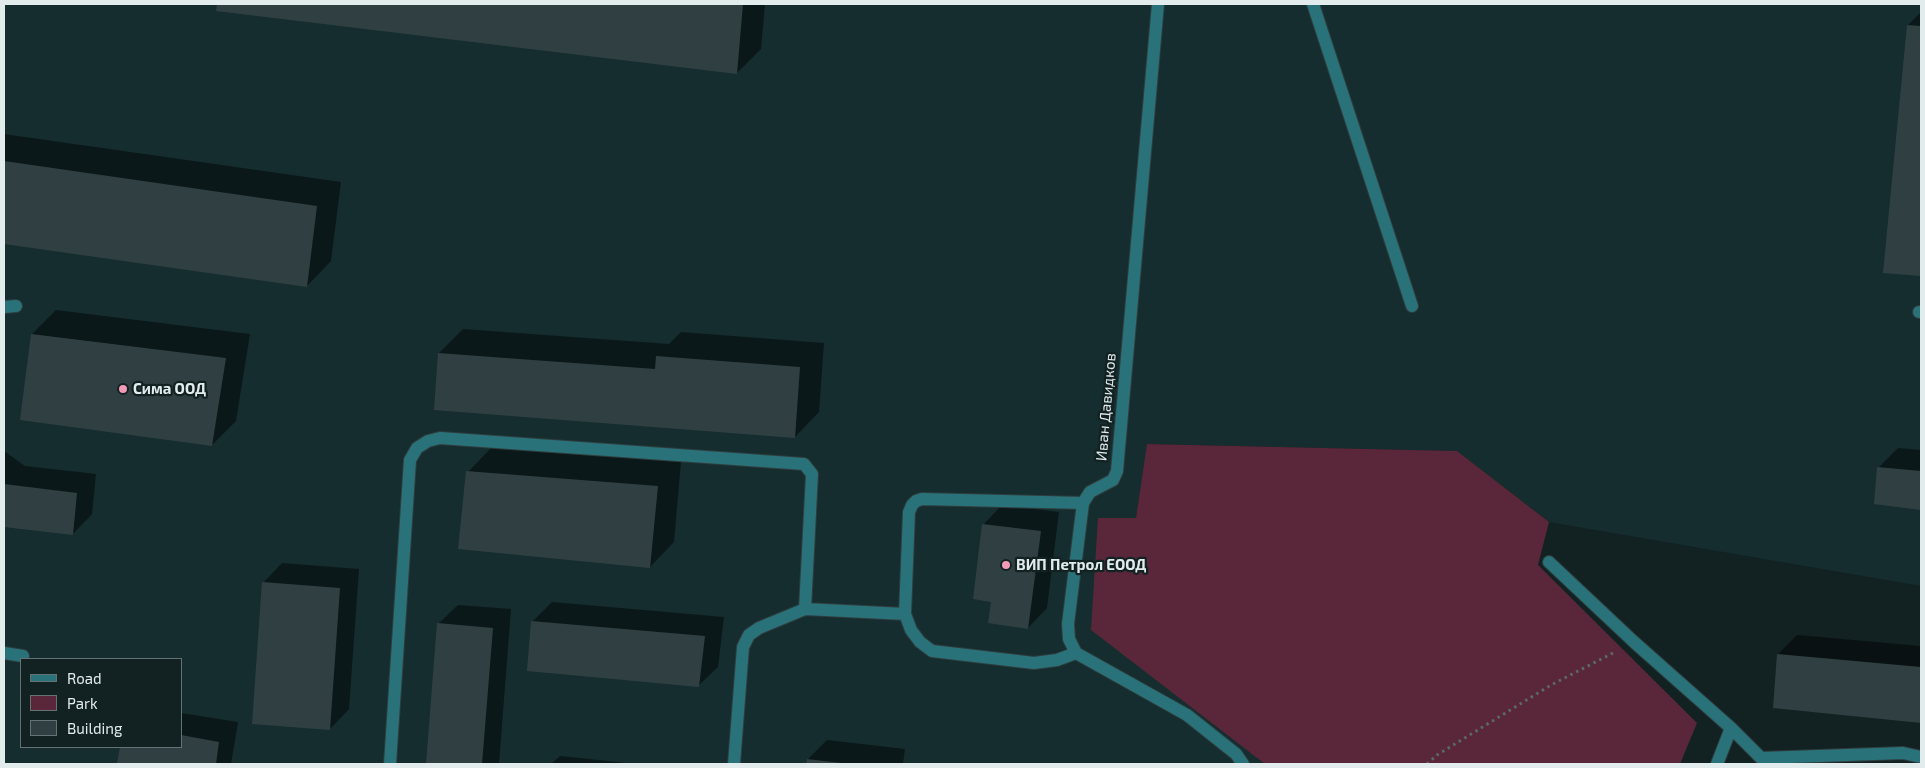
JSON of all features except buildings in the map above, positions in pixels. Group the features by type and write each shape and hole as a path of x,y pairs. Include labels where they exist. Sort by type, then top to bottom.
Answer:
{"street":[{"name":"Иван Давидков","path":"1083,503 1090,492 1113,480 1117,471 1158,4"},
{"path":"1313,4 1412,306"},
{"path":"390,764 410,460 417,448 428,441 440,438 804,464 812,474 806,609"},
{"path":"1076,653 1057,660 1034,662 932,651 920,642 911,630 906,614 909,512 912,505 916,501 922,500 1083,503 1068,624 1069,639 1076,653 1187,715 1236,754 1243,764"},
{"path":"1548,562 1764,761 1903,753 1921,757"},
{"path":"734,764 743,647 749,635 759,628 806,609 906,614"},
{"path":"4,653 23,656"},
{"path":"1717,764 1730,728"}],"path":[{"path":"1427,764 1437,755 1551,685 1634,642"}],"shaded area":[{"path":"4,4 1921,4 1921,586 1549,522 1457,451 1148,444 1136,518 1098,518 1265,764 4,764"}],"green space":[{"path":"1147,444 1457,451 1549,522 1538,565 1697,723 1680,764 1265,764 1091,630 1098,518 1136,518"}],"place":[{"name":"Сима ООД","path":"123,389"},
{"name":"ВИП Петрол ЕООД","path":"1006,565"}]}
